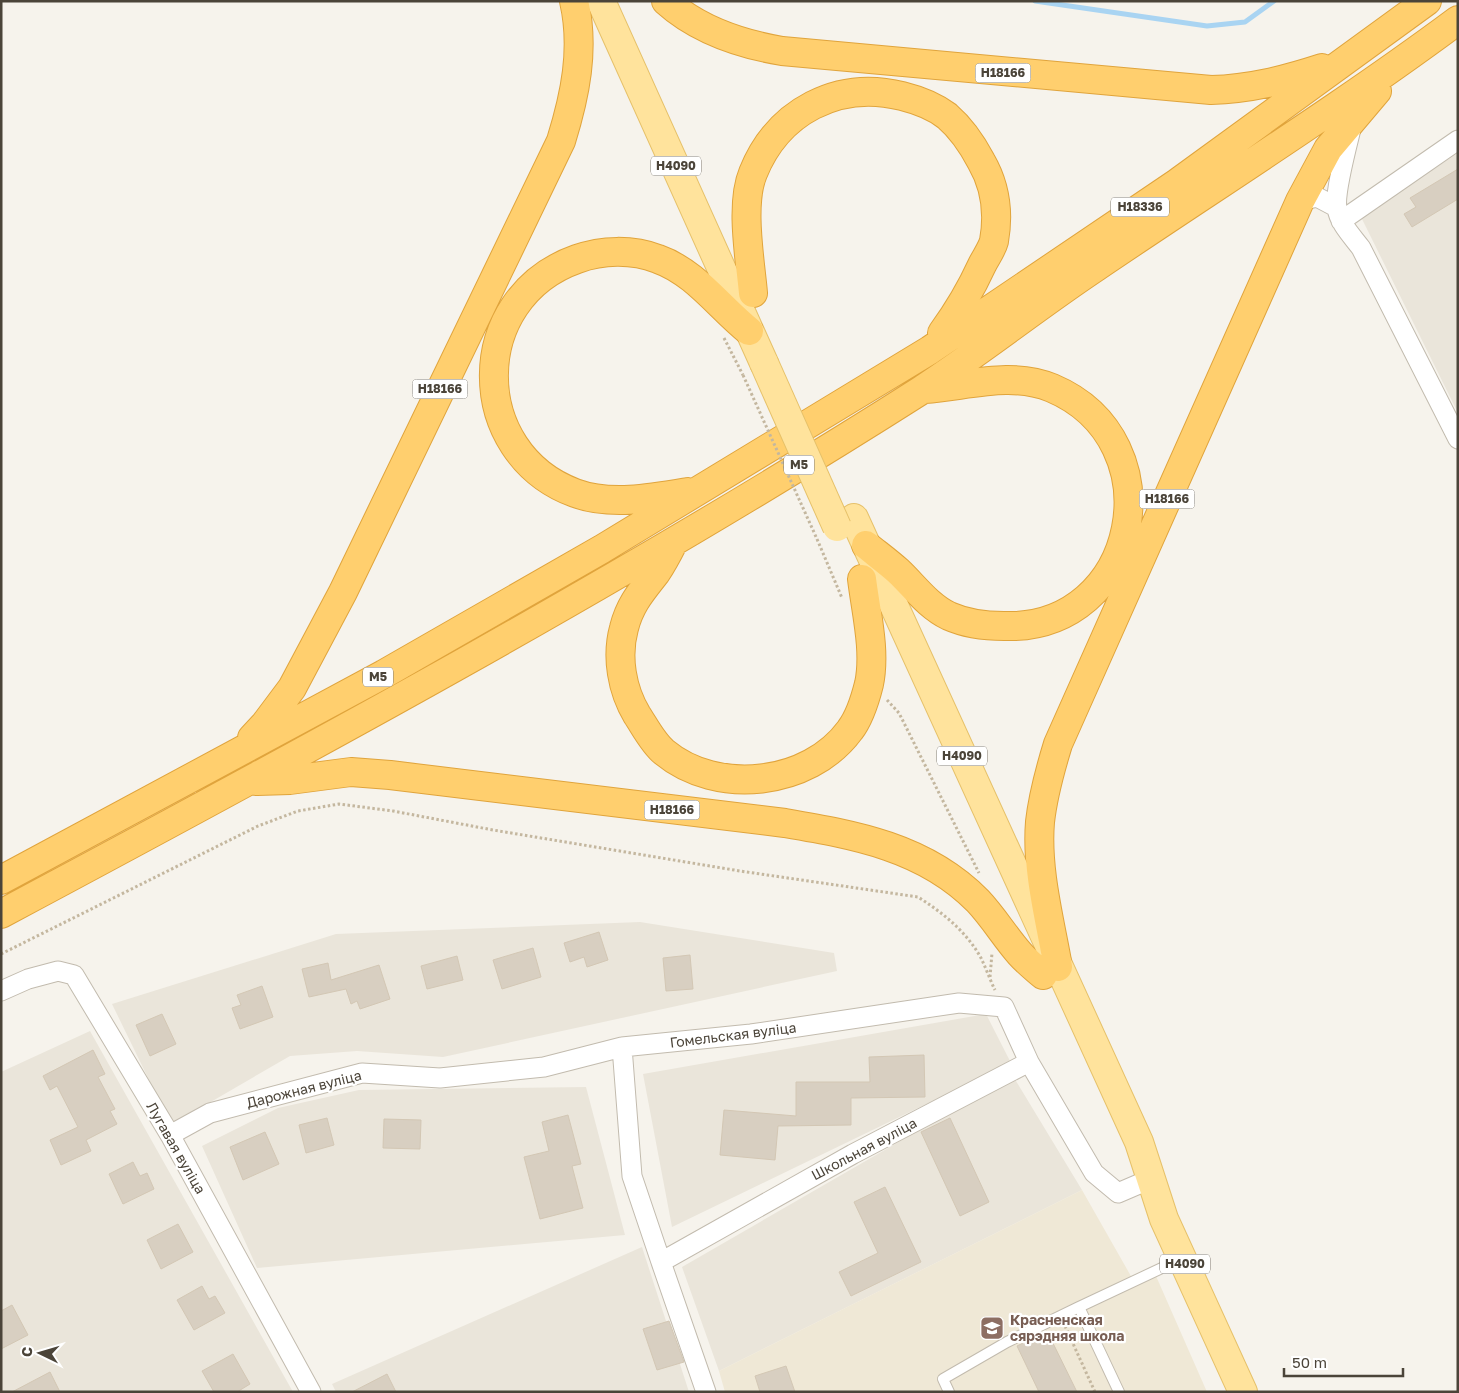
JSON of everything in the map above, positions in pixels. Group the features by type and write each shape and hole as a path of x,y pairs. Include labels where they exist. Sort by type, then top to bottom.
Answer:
{"highway":[{"name":"Н18166","path":"237,753 265,724 297,679 343,592 561,142 571,109 578,73 574,1"},
{"name":"Н18166","path":"666,1 710,30 758,47 782,51 1180,89 1241,90 1280,82 1347,60"},
{"name":"Н18336","path":"930,350 1177,183 1427,1"},
{"name":"Н18336","path":"923,389 1095,268 1183,211 1398,64 1458,20"},
{"name":"Н18166","path":"1050,971 1040,824 1046,784 1058,744 1300,201 1328,149 1398,64"},
{"path":"753,293 746,214 752,174 767,145 786,122 808,107 832,96 858,91 891,93 921,101 946,116 971,141 990,176 996,208 994,242 964,304 930,350"},
{"path":"702,490 654,497 607,499 576,494 550,481 528,463 511,440 496,401 494,363 505,321 528,288 556,267 590,255 623,251 658,258 691,276 725,312 749,331"},
{"name":"М5","path":"1,880 384,674 702,490 930,350"},
{"name":"Н18166","path":"866,545 898,571 923,597 948,616 979,625 1019,627 1056,619 1090,598 1114,564 1128,527 1130,494 1122,462 1108,432 1083,405 1051,388 1013,380 984,380 949,387 923,389"},
{"name":"М5","path":"1,914 251,782 675,540 923,389"},
{"path":"675,540 656,572 636,597 624,628 621,667 629,701 645,728 663,751 694,770 728,780 772,778 805,766 834,747 850,730 860,713 869,682 871,655 862,579"},
{"name":"Н18166","path":"251,782 290,780 351,772 390,775 784,823 850,834 913,854 943,872 976,899 1021,956 1050,971"}],"main road":[{"name":"Н4090","path":"601,1 723,269 762,364 836,528 1050,971 1139,1142 1164,1220 1243,1392"},
{"name":"Н4090","path":"620,1 753,293 762,364"},
{"name":"Н4090","path":"836,528 866,545 1050,971 1139,1184 1164,1220"}],"street":[{"path":"1339,214 1344,154 1355,115"},
{"path":"1339,214 1458,140"},
{"path":"1300,201 1317,197 1339,214 1361,248 1458,439"},
{"name":"Лугавая вуліца","path":"1,991 28,979 58,971 74,975 170,1135 311,1392"},
{"name":"Гомельская вуліца","path":"622,1047 751,1034 959,1003 1004,1008"},
{"path":"1004,1008 1029,1062 1094,1173 1118,1193 1139,1184"},
{"path":"622,1047 632,1176 706,1392"},
{"name":"Дарожная вуліца","path":"170,1135 210,1113 362,1073 440,1078 544,1067 622,1047"},
{"name":"Школьная вуліца","path":"660,1262 853,1154 1029,1062"}],"lane":[{"path":"949,1392 943,1379 1007,1342 1079,1306 1182,1259"},
{"path":"1079,1306 1119,1392"}],"path":[{"path":"722,335 762,364 836,528"},
{"path":"882,695 899,713 982,880"},
{"path":"1,954 258,826 298,811 339,804 393,811 730,870 918,897 940,911 963,932 981,958 989,980 1004,1008"},
{"path":"989,980 992,951"},
{"path":"1060,1316 1095,1392"}],"shaded area":[{"path":"1458,153 1458,413 1361,217"},
{"path":"640,922 834,953 837,971 443,1057 357,1051 290,1056 171,1125 112,1004 336,934"},
{"path":"986,1014 1011,1063 672,1227 643,1074"},
{"path":"90,1031 293,1392 1,1391 1,1072"},
{"path":"1013,1076 1082,1190 719,1371 682,1267"},
{"path":"586,1087 625,1235 257,1268 202,1146 278,1108 359,1090"},
{"name":"Красненская сярэдняя школа","path":"1082,1190 1136,1285 1156,1276 1207,1392 725,1392 719,1371"},
{"path":"642,1247 689,1392 336,1392 332,1384"}],"building":[{"path":"1458,169 1458,199 1412,227 1404,214 1416,207 1410,198"},
{"path":"599,932 608,960 587,967 584,957 570,962 564,943"},
{"path":"533,948 541,977 502,989 493,960"},
{"path":"690,955 693,989 666,991 663,958"},
{"path":"457,956 463,980 427,989 421,966"},
{"path":"328,963 331,980 379,965 390,999 360,1009 357,1001 351,1004 346,989 309,997 302,969"},
{"path":"262,986 273,1017 240,1029 232,1008 241,1005 237,995"},
{"path":"162,1014 176,1044 150,1056 136,1025"},
{"path":"93,1050 105,1074 98,1077 115,1109 110,1111 117,1124 86,1140 91,1151 61,1165 50,1140 78,1127 57,1086 50,1090 43,1076"},
{"path":"924,1055 925,1097 851,1098 851,1125 778,1126 775,1160 720,1155 724,1110 796,1116 796,1082 870,1082 869,1057"},
{"path":"568,1115 581,1164 572,1166 583,1208 540,1219 524,1157 549,1151 542,1122"},
{"path":"327,1118 334,1145 306,1153 299,1125"},
{"path":"950,1118 989,1202 960,1216 921,1132"},
{"path":"384,1119 421,1120 420,1149 383,1148"},
{"path":"265,1132 279,1164 243,1180 230,1147"},
{"path":"133,1162 140,1176 147,1173 154,1189 123,1204 109,1174"},
{"path":"885,1187 921,1262 851,1296 839,1272 878,1253 854,1202"},
{"path":"178,1224 193,1252 161,1269 147,1240"},
{"path":"202,1286 209,1299 215,1296 225,1313 194,1330 177,1300"},
{"path":"12,1305 28,1335 1,1349 1,1311"},
{"path":"669,1321 684,1362 657,1370 643,1329"},
{"path":"1047,1331 1077,1392 1039,1392 1017,1346"},
{"path":"233,1354 250,1384 237,1392 214,1392 202,1371"},
{"path":"786,1366 795,1392 760,1392 755,1376"},
{"path":"50,1372 60,1392 12,1392"},
{"path":"387,1374 396,1392 352,1392"}],"waterway":[{"path":"1035,1 1207,26 1245,22 1274,1"}],"place":[{"name":"Красненская сярэдняя школа","path":"992,1328"}]}
